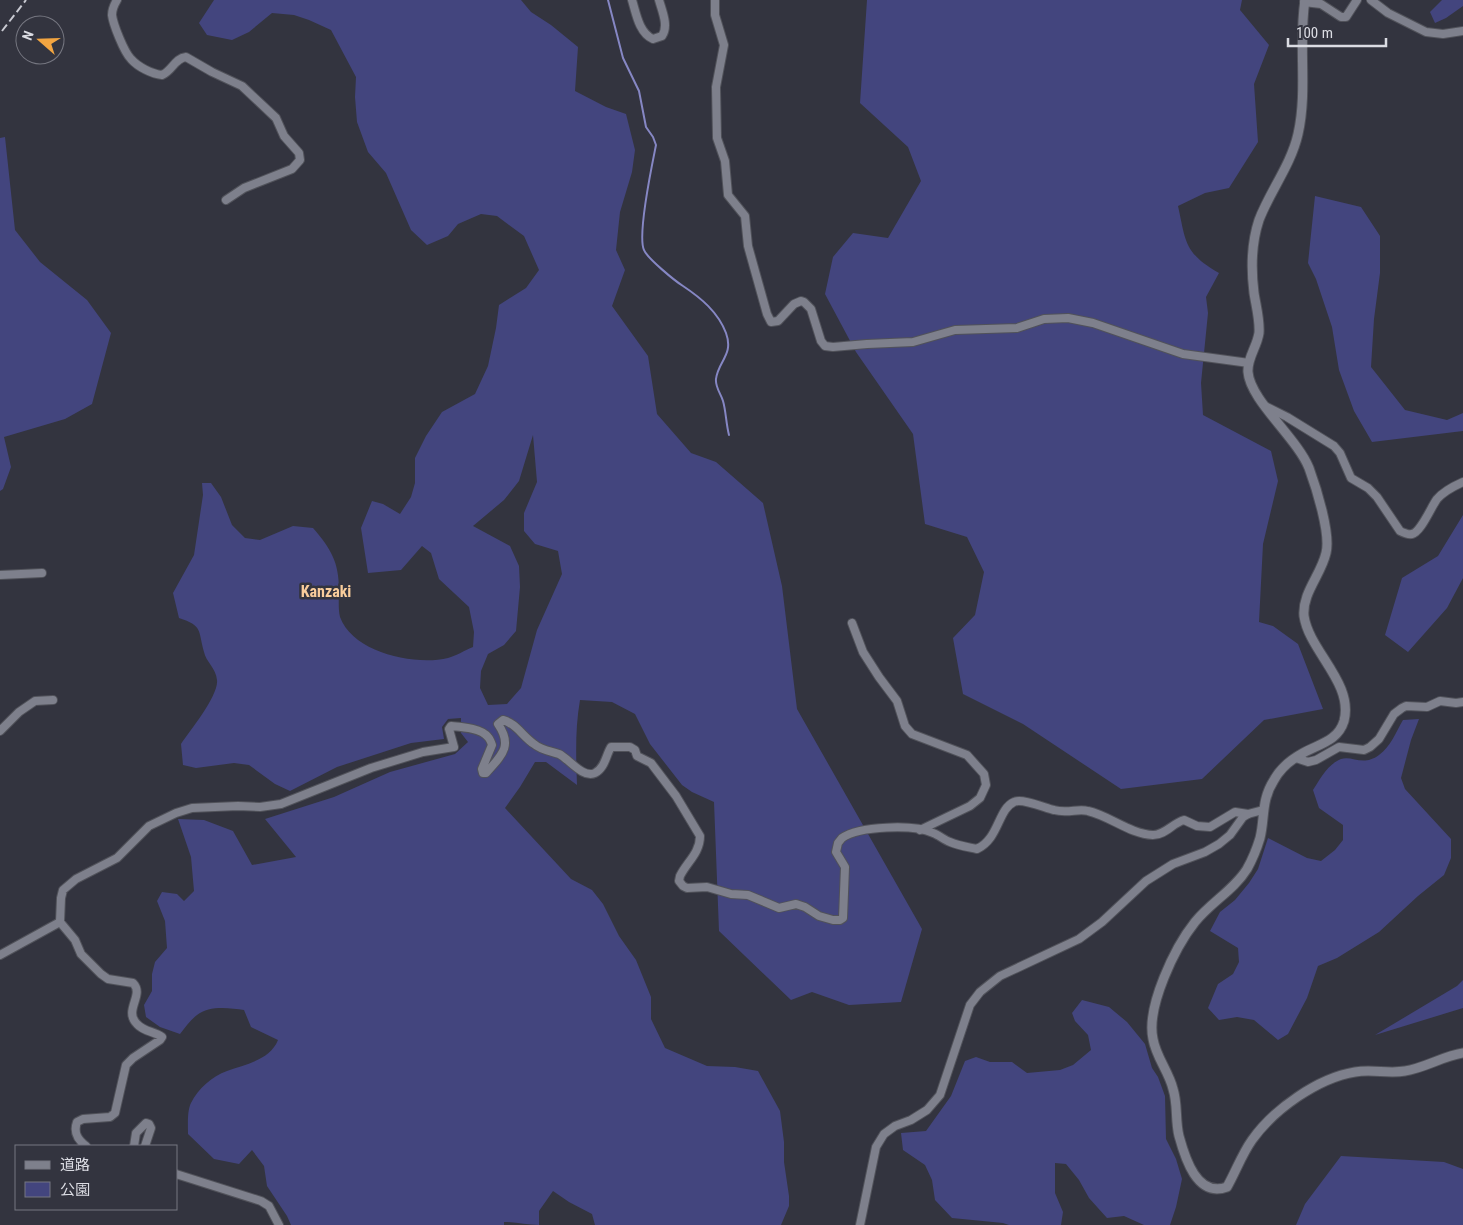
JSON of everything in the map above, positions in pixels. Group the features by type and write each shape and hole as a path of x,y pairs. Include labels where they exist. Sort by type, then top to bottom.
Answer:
{"street":[{"path":"117,0 112,10 113,19 125,51 132,61 142,68 162,75 168,72 179,59 186,57 212,72 237,82 271,112 276,118 284,136 299,153 300,160 292,169 244,188 226,200"},
{"path":"632,0 640,25 647,36 653,40 662,36 665,31 659,0"},
{"path":"715,0 714,15 724,45 716,87 717,138 725,161 728,194 745,216 748,246 767,314 771,322 778,321 794,304 801,301 804,302 811,309 821,341 826,346 833,348 866,344 913,342 955,330 1016,328 1044,319 1068,318 1093,323 1183,354 1249,363"},
{"path":"1357,0 1346,17 1342,17 1321,4 1304,1 1302,96 1299,130 1293,151 1266,204 1255,235 1252,270 1259,334 1248,371 1250,381 1266,406 1302,454 1316,490 1325,527 1327,548 1324,560 1306,597 1304,618 1310,633 1342,692 1345,706 1344,719 1338,733 1288,763 1274,779 1265,800 1260,836 1250,865 1232,887 1200,916 1186,933 1158,994 1152,1014 1153,1040 1174,1090 1179,1138 1191,1168 1198,1181 1206,1187 1215,1190 1227,1187 1252,1140 1268,1120 1303,1094 1324,1082 1356,1072 1404,1072 1463,1053"},
{"path":"1370,0 1388,13 1426,32 1443,34 1463,31"},
{"path":"1266,406 1334,446 1340,453 1351,478 1368,488 1377,497 1400,531 1406,534 1415,532 1438,498 1463,482"},
{"path":"0,574 42,573"},
{"path":"852,623 863,652 897,701 905,726 912,734 967,755 984,774 986,785 980,798 970,806 920,830"},
{"path":"0,731 19,712 35,701 53,700"},
{"path":"1296,758 1308,762 1316,760 1339,747 1364,750 1370,748 1379,739 1394,714 1406,706 1427,707 1440,701 1463,702"},
{"path":"85,1145 76,1136 75,1128 77,1122 83,1119 110,1117 115,1112 126,1065 162,1037 146,1031 136,1024 132,1018 133,1004 137,996 134,983 108,979 81,954 75,940 60,922 63,890 76,880 116,858 149,826 176,813 192,808 260,807 281,804 371,768 423,752 454,747 449,729 451,726 470,729 488,736 492,745 482,769 483,773 486,773 504,752 506,744 503,732 498,724 503,720 512,724 533,744 543,750 560,755 581,771 591,774 596,773 601,768 612,747 630,747 635,750 637,756 651,764 676,796 700,836 697,852 680,876 680,884 687,888 707,887 731,894 748,895 779,908 796,904 805,907 819,916 840,920 843,918 845,867 836,852 836,848 842,838 857,833 889,827 920,830 932,832 951,843 977,849 989,842 1011,803 1020,800 1064,812 1086,810 1131,829 1154,835 1162,833 1172,825 1184,820 1197,826 1210,827 1234,812 1248,814 1263,810"},
{"path":"860,1225 876,1147 884,1134 895,1126 912,1120 927,1110 940,1095 970,1006 980,992 1000,976 1079,940 1102,922 1146,880 1173,864 1220,844 1248,814"},
{"path":"0,955 60,922"},
{"path":"134,1145 136,1133 146,1123 151,1128 145,1145"},
{"path":"178,1175 261,1201 269,1206 280,1225"}],"green space":[{"path":"214,0 521,0 531,12 551,25 578,47 575,91 606,107 626,114 635,150 632,172 620,212 616,250 625,270 612,306 648,356 657,414 691,453 716,462 763,503 782,586 797,709 922,929 901,1002 849,1005 812,992 791,1000 719,931 714,802 682,785 650,744 635,714 612,702 580,700 576,753 577,785 546,762 535,762 505,808 571,879 592,890 603,904 619,936 636,960 651,997 651,1019 665,1048 707,1066 735,1067 758,1071 780,1111 789,1196 789,1206 781,1225 595,1225 592,1214 553,1191 539,1211 539,1225 504,1222 504,1225 291,1225 267,1186 264,1166 252,1150 239,1164 214,1159 188,1134 190,1106 202,1088 221,1073 263,1057 274,1047 278,1040 251,1027 244,1010 213,1008 207,1010 194,1017 180,1034 160,1027 146,1017 144,1005 152,991 152,974 155,962 167,948 165,921 157,901 162,892 177,894 184,901 194,891 191,857 178,819 204,820 233,831 252,865 296,857 265,819 334,797 390,772 455,754 468,742 461,733 461,718 448,719 442,727 444,739 411,743 337,767 290,791 275,784 249,765 234,763 196,768 183,765 181,744 209,703 217,680 215,672 205,656 200,634 196,626 179,618 173,593 194,555 203,495 202,483 211,483 221,497 232,525 245,538 260,540 293,526 313,528 329,549 336,564 339,580 340,617 347,629 358,640 371,648 403,658 434,660 451,657 473,647 474,632 469,607 439,579 431,553 422,546 401,570 368,573 361,528 372,501 383,504 400,514 411,497 415,483 415,458 426,436 442,412 475,394 488,366 499,305 526,288 539,270 524,236 497,216 481,214 458,224 448,236 427,245 411,230 386,173 368,152 357,122 356,77 331,30 294,15 272,13 249,32 232,40 207,35 199,23","holes":["533,435 537,482 524,513 524,531 535,544 558,551 562,574 537,630 521,688 507,704 488,705 480,688 481,671 488,654 504,645 516,631 520,587 519,566 510,546 473,526 504,500 519,481"]},
{"path":"867,0 1242,0 1240,10 1269,45 1254,84 1258,142 1229,188 1205,193 1178,206 1188,246 1199,259 1219,273 1206,297 1208,313 1201,383 1203,415 1271,451 1278,481 1263,544 1259,622 1273,626 1298,644 1323,709 1264,720 1202,779 1121,789 1023,724 963,694 953,638 975,615 984,572 967,537 925,524 913,434 856,352 825,294 833,257 853,233 888,238 921,181 908,147 860,103"},
{"path":"1442,0 1463,0 1463,6 1435,23 1430,12"},
{"path":"5,137 15,230 40,262 87,300 111,333 92,404 65,419 4,437 11,467 3,489 0,491 0,138"},
{"path":"1315,196 1361,207 1380,236 1380,273 1374,319 1371,367 1405,410 1447,420 1463,413 1463,431 1372,442 1354,411 1339,370 1332,327 1316,279 1308,263"},
{"path":"1463,515 1463,578 1447,608 1408,652 1385,635 1402,578 1438,556"},
{"path":"1419,719 1411,740 1401,778 1405,789 1451,839 1451,858 1444,875 1379,932 1337,958 1318,966 1307,998 1288,1034 1278,1040 1254,1020 1237,1017 1219,1020 1208,1008 1218,984 1233,974 1239,962 1238,948 1210,931 1220,912 1235,900 1258,869 1268,838 1307,858 1321,861 1335,850 1343,840 1343,825 1319,808 1313,790 1328,768 1336,761 1345,758 1368,760 1379,755 1390,743 1403,720"},
{"path":"1463,980 1463,1008 1375,1035 1457,986"},
{"path":"1082,1000 1109,1007 1127,1022 1145,1044 1152,1068 1158,1077 1165,1096 1166,1139 1176,1159 1182,1179 1170,1225 1144,1225 1124,1216 1107,1218 1089,1198 1079,1180 1066,1164 1055,1163 1055,1193 1063,1212 1061,1225 1009,1225 952,1218 935,1200 932,1180 925,1165 903,1150 901,1133 926,1131 951,1096 965,1061 976,1057 990,1062 1012,1062 1027,1073 1060,1070 1073,1065 1091,1050 1088,1035 1075,1021 1072,1013"},
{"path":"1341,1156 1444,1162 1463,1169 1463,1225 1296,1225 1305,1204"}],"waterway":[{"path":"608,0 623,58 639,91 646,127 656,145 642,230 644,250 662,269 708,306 723,325 728,347 717,373 716,382 724,405 729,435"}],"railway":[{"path":"2,31 26,0"}],"district":[{"name":"Kanzaki","path":"326,591"}]}
